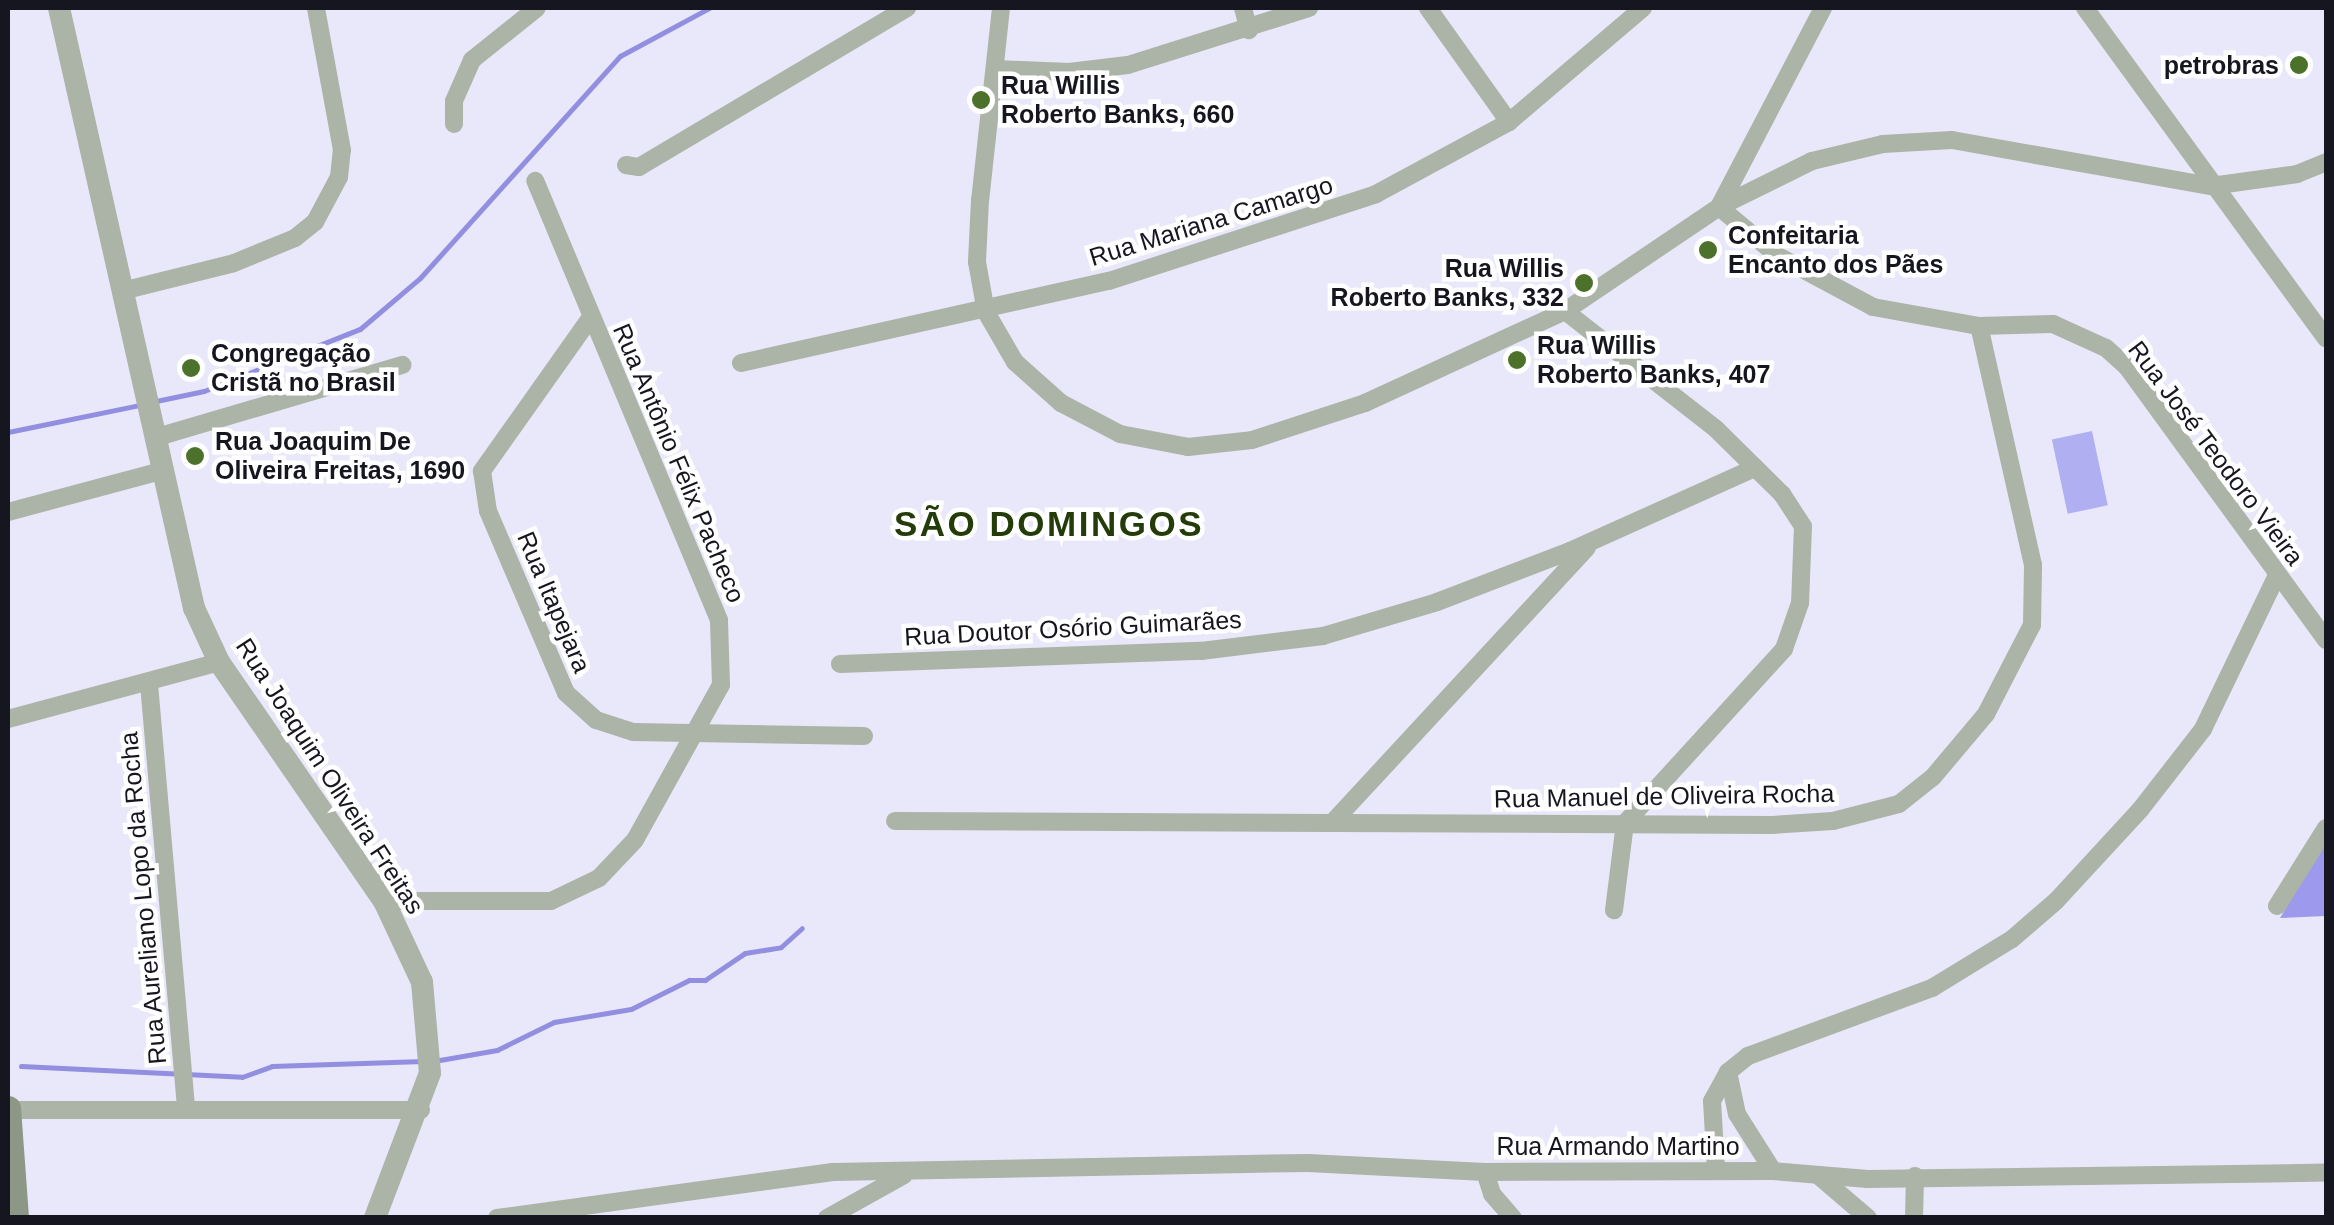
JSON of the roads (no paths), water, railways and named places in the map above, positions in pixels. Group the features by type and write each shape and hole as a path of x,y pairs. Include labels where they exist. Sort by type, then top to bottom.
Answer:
{"main road":[{"path":"8,1118 16,1218"}],"street":[{"name":"Rua Joaquim Oliveira Freitas","path":"59,8 194,608 219,662 384,901 422,982 432,1037 424,1102 375,1218"},
{"path":"122,291 234,263 295,238 323,210 339,177 342,150 316,8"},
{"path":"454,124 454,101 472,60 538,8"},
{"path":"626,165 638,167 907,8"},
{"path":"1001,8 977,262 986,312 1016,362 1061,404 1120,434 1188,447 1252,440 1365,402 1565,311 1719,207 1812,161 1883,144 1952,140 2210,186 2297,174 2326,162"},
{"path":"1243,8 1249,30"},
{"path":"996,68 1069,72 1128,65 1310,8"},
{"path":"1428,8 1509,122"},
{"name":"Rua Mariana Camargo","path":"741,363 986,312 1265,235 1427,171 1509,122 1642,8"},
{"path":"1719,207 1823,8"},
{"path":"2085,8 2210,186 2326,339"},
{"name":"Rua Antônio Félix Pacheco","path":"384,901 519,904 573,893 599,878 635,840 721,684 720,620 534,181"},
{"name":"Rua José Teodoro Vieira","path":"1719,207 1778,256 1845,296 1904,316 1980,326 2053,324 2106,348 2136,380 2326,640"},
{"path":"1565,311 1672,392 1755,468 1803,526 1800,603 1784,649 1625,823 1614,910"},
{"name":"Rua Itapejara","path":"590,317 487,460 482,490 566,693 596,720 633,732 864,736"},
{"name":"Rua Manuel de Oliveira Rocha","path":"895,820 1782,825 1878,814 1914,795 1986,714 2023,650 2037,592 1980,326"},
{"path":"152,428 402,365"},
{"name":"Rua Doutor Osório Guimarães","path":"840,664 1201,651 1323,636 1436,602 1755,468"},
{"path":"8,512 161,471"},
{"path":"1332,823 1596,538"},
{"path":"1716,1170 1712,1101 1728,1072 1748,1056 1932,988 2012,939 2056,901 2203,729 2276,576"},
{"path":"8,719 219,662"},
{"name":"Rua Aureliano Lopo da Rocha","path":"149,684 185,1100"},
{"path":"2277,906 2326,828"},
{"path":"1728,1072 1737,1114 1774,1171"},
{"path":"8,1118 185,1100 424,1102"},
{"name":"Rua Armando Martino","path":"497,1218 833,1172 1308,1163 1485,1172 1774,1171 1820,1177 2326,1174"},
{"path":"833,1172 852,1201"},
{"path":"828,1218 909,1172"},
{"path":"1485,1172 1492,1194 1513,1218"},
{"path":"1914,1218 1916,1176"},
{"path":"1820,1177 1868,1218"}],"waterway":[{"path":"156,401 204,391 360,329 420,278 620,56 709,8"},
{"path":"8,432 140,405"},
{"path":"434,1061 497,1050 554,1022 631,1009 689,980 705,980 745,953 781,947 802,928"},
{"path":"21,1066 242,1077 272,1066 423,1061"}],"place":[{"name":"petrobras","path":"2299,65"},
{"name":"Rua Willis Roberto Banks, 660","path":"981,100"},
{"name":"Confeitaria Encanto dos Pães","path":"1708,250"},
{"name":"Rua Willis Roberto Banks, 332","path":"1584,283"},
{"name":"Rua Willis Roberto Banks, 407","path":"1517,360"},
{"name":"Congregação Cristã no Brasil","path":"191,368"},
{"name":"Rua Joaquim De Oliveira Freitas, 1690","path":"195,456"}],"district":[{"name":"SÃO DOMINGOS","path":"1049,524"}]}
